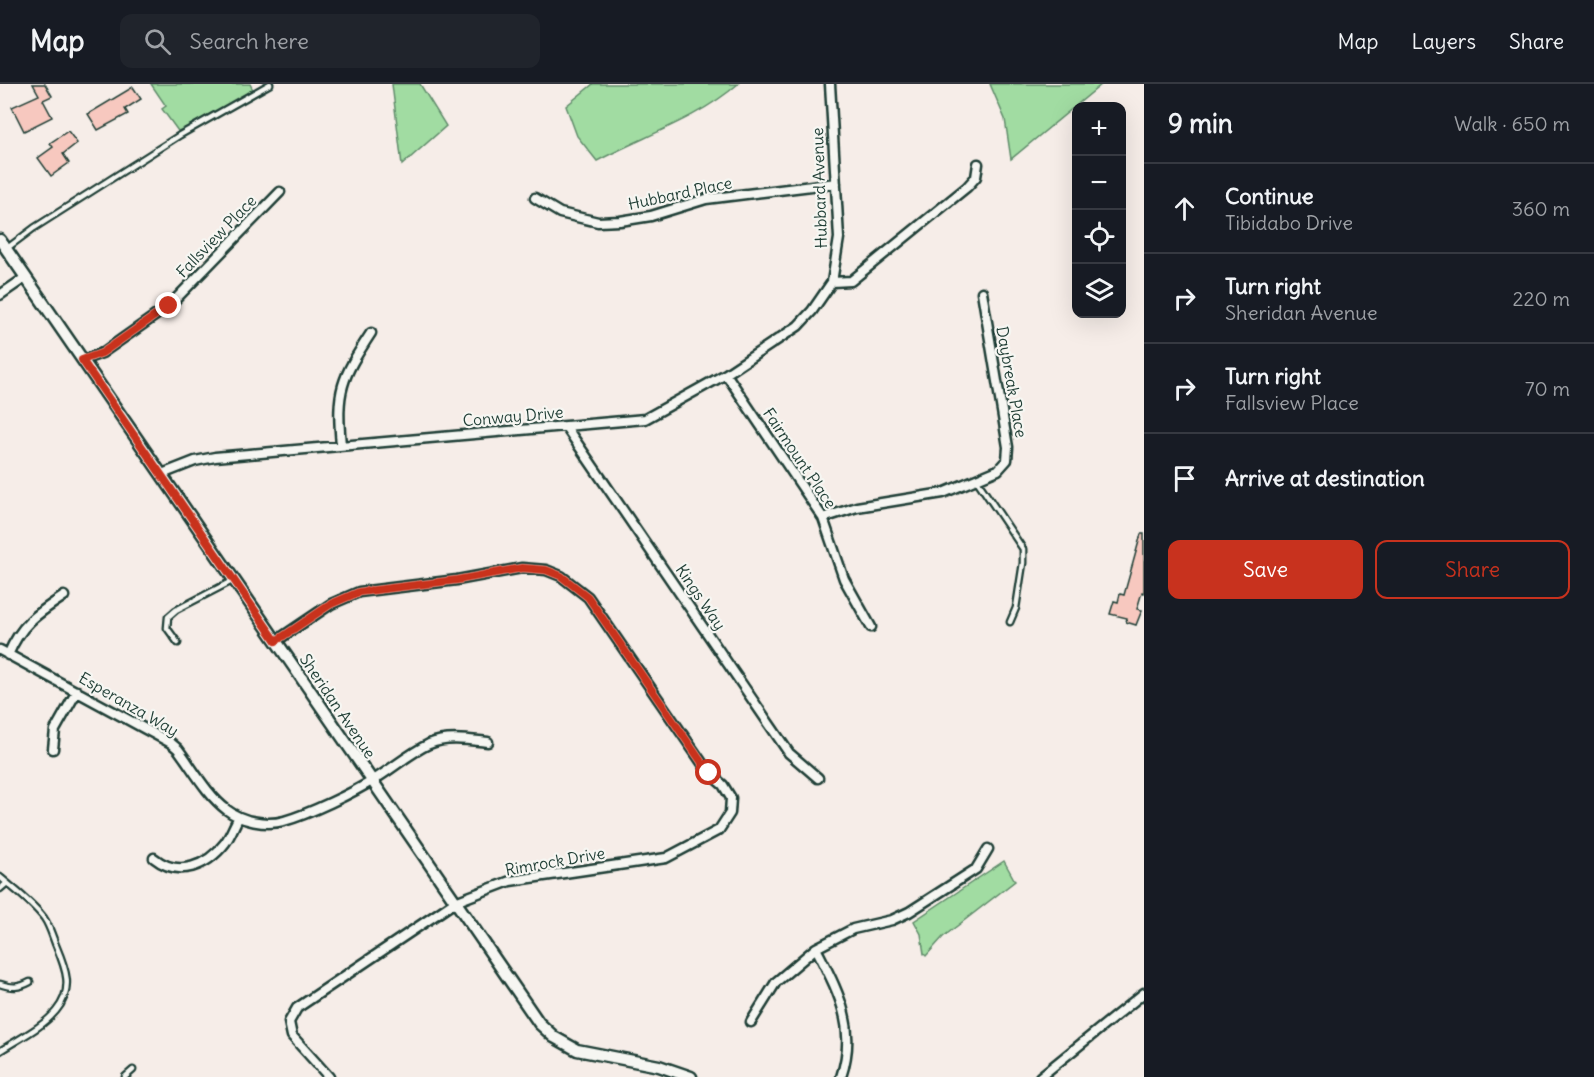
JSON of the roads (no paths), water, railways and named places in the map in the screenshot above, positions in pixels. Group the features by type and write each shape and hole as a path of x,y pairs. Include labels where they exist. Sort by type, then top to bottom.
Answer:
{"street":[{"name":"Hubbard Avenue","path":"829,286 839,238 830,84"},
{"path":"829,286 851,281 967,187 976,177 978,164"},
{"name":"Hubbard Place","path":"535,198 560,213 598,222 620,221 651,216 706,199 836,183"},
{"name":"Fallsview Place","path":"82,360 102,353 169,306 280,192"},
{"name":"Sheridan Avenue","path":"3,244 539,1023 554,1037 577,1050 659,1066 691,1077"},
{"path":"0,295 26,277"},
{"name":"Conway Drive","path":"162,474 195,461 215,457 645,419 726,374 798,326 812,312 829,286"},
{"name":"Daybreak Place","path":"823,518 857,507 944,493 998,470 1007,460 1008,447 982,292"},
{"path":"341,445 338,410 341,388 351,363 371,333"},
{"name":"Fairmount Place","path":"726,374 823,518 844,579 871,627"},
{"name":"Kings Way","path":"567,427 789,753 818,778"},
{"name":"Rimrock Drive","path":"276,641 331,604 359,592 457,580 522,568 546,570 561,576 588,597 709,773 723,785 731,798 730,813 719,830 666,858 510,881 455,902 297,1008 289,1022 292,1036 329,1077"},
{"path":"4,652 34,616 64,596"},
{"name":"Esperanza Way","path":"4,652 171,743 178,749 214,798 227,810 238,817 257,822 282,822 334,801 372,781 430,744 456,739 488,742"},
{"path":"53,749 55,730 76,691"},
{"path":"154,858 163,865 179,869 189,868 214,855 227,841 238,817"},
{"path":"751,1022 776,982 816,948 853,929 892,920 909,912 976,869 988,849"},
{"path":"816,948 840,997 845,1014 847,1049 841,1077"},
{"path":"1040,1077 1144,993"}],"lane":[{"path":"3,244 34,228 180,135 270,84"},
{"path":"976,479 1023,549 1016,608 1010,622"},
{"path":"178,643 168,628 168,617 176,610 234,580"},
{"path":"0,877 32,904 45,920 67,972 68,983 66,994 57,1010 48,1019 0,1051"},
{"path":"0,889 7,883"},
{"path":"0,984 11,988 30,982"},
{"path":"125,1077 133,1070"}]}
